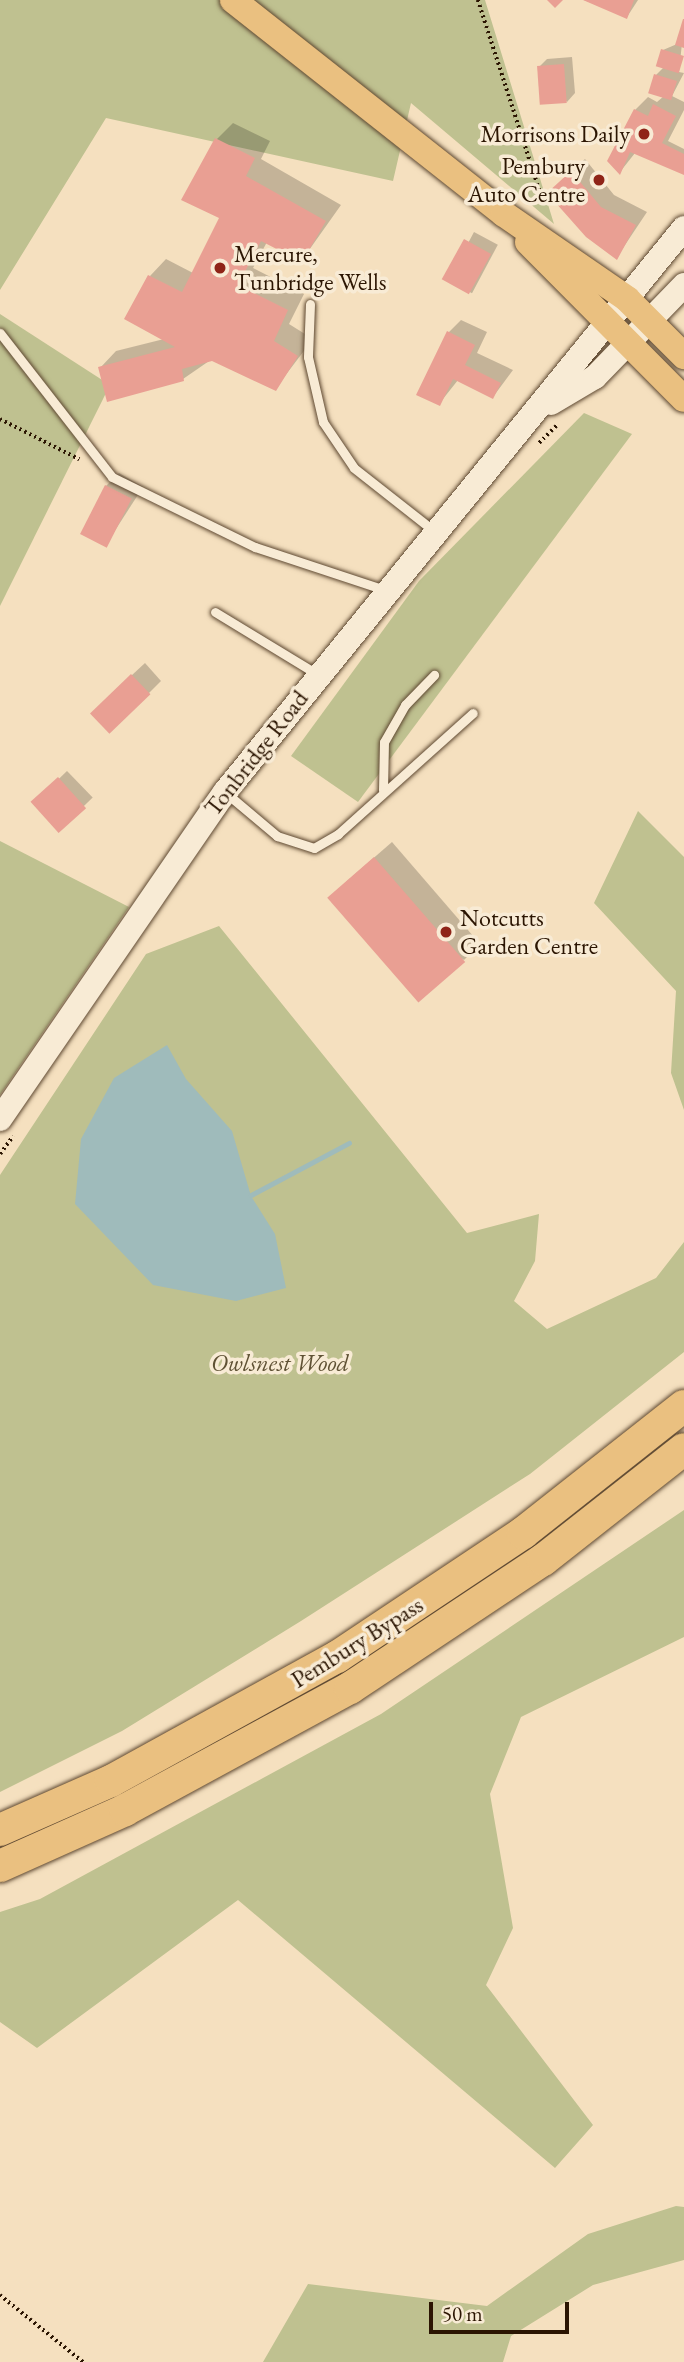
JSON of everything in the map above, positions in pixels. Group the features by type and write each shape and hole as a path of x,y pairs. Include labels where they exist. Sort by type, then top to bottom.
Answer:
{"highway":[{"name":"Pembury Bypass","path":"0,1830 123,1774 337,1657 523,1533 684,1406"},
{"name":"Pembury Bypass","path":"0,1866 137,1804 350,1688 543,1560 677,1458"}],"main road":[{"path":"233,0 504,214 627,299 653,322 684,356"},
{"path":"504,214 606,323 632,344 684,399"}],"street":[{"name":"Tonbridge Road","path":"8,1126 225,792 385,590 542,408 606,323 684,228"},
{"name":"Tonbridge Road","path":"542,408 595,377 632,344 684,285"}],"lane":[{"path":"310,304 308,357 323,422 354,468 434,531"},
{"path":"0,333 112,477 255,547 385,590"},
{"path":"215,612 317,674"},
{"path":"383,790 384,742 405,705 434,675"},
{"path":"225,792 303,848 326,843 473,713"}],"path":[{"path":"478,0 542,198"},
{"path":"531,450 565,417"},
{"path":"0,419 112,477"},
{"path":"0,1154 8,1126"},
{"path":"0,2295 83,2362"}],"green space":[{"path":"0,0 485,0 554,224 411,103 393,181 106,118 0,290"},
{"path":"0,314 110,385 0,606"},
{"path":"584,413 632,434 358,802 291,756 419,581"},
{"path":"638,811 684,857 684,1110 671,1073 676,991 594,903"},
{"path":"0,841 129,907 0,1095"},
{"name":"Owlsnest Wood","path":"219,926 467,1233 539,1214 535,1261 514,1301 547,1329 656,1278 684,1242 684,1352 530,1474 301,1621 122,1731 0,1792 0,1175 146,954"},
{"path":"684,1510 684,1637 521,1717 490,1794 513,1928 486,1985 593,2125 555,2168 238,1900 37,2048 0,2022 0,1912 40,1899 381,1714"},
{"path":"676,2206 684,2207 684,2260 593,2285 511,2336 503,2362 263,2362 308,2284 487,2306 588,2234"}],"water":[{"path":"167,1045 186,1079 232,1131 251,1196 275,1234 286,1288 236,1301 153,1285 75,1204 81,1139 114,1078"}],"building":[{"path":"547,0 563,0 555,8"},
{"path":"583,0 634,0 627,19"},
{"path":"684,19 684,48 675,45"},
{"path":"661,49 684,56 679,73 656,66"},
{"path":"564,64 567,103 540,105 537,66"},
{"path":"654,74 677,81 671,100 648,93"},
{"name":"Morrisons Daily","path":"653,104 676,116 662,143 684,154 684,175 630,152 620,175 607,161 634,109 648,116"},
{"name":"Mercure, Tunbridge Wells","path":"215,138 255,158 246,176 326,221 302,262 261,241 238,285 288,310 274,341 298,356 276,391 212,361 182,369 184,381 107,402 98,367 175,347 124,319 148,275 182,292 219,218 181,200"},
{"path":"571,171 601,207 636,225 617,260 586,237 547,193"},
{"path":"464,239 491,254 469,294 442,279"},
{"path":"447,331 475,345 465,365 501,383 493,399 453,379 440,406 416,395"},
{"path":"105,485 132,499 107,548 80,534"},
{"path":"131,674 150,694 109,734 90,714"},
{"path":"58,777 86,808 59,833 31,802"},
{"path":"374,857 465,962 418,1003 327,898"}],"waterway":[{"path":"251,1195 349,1143"}],"place":[{"name":"Morrisons Daily","path":"644,134"},
{"name":"Pembury Auto Centre","path":"599,180"},
{"name":"Mercure, Tunbridge Wells","path":"220,268"},
{"name":"Notcutts Garden Centre","path":"446,932"}]}
